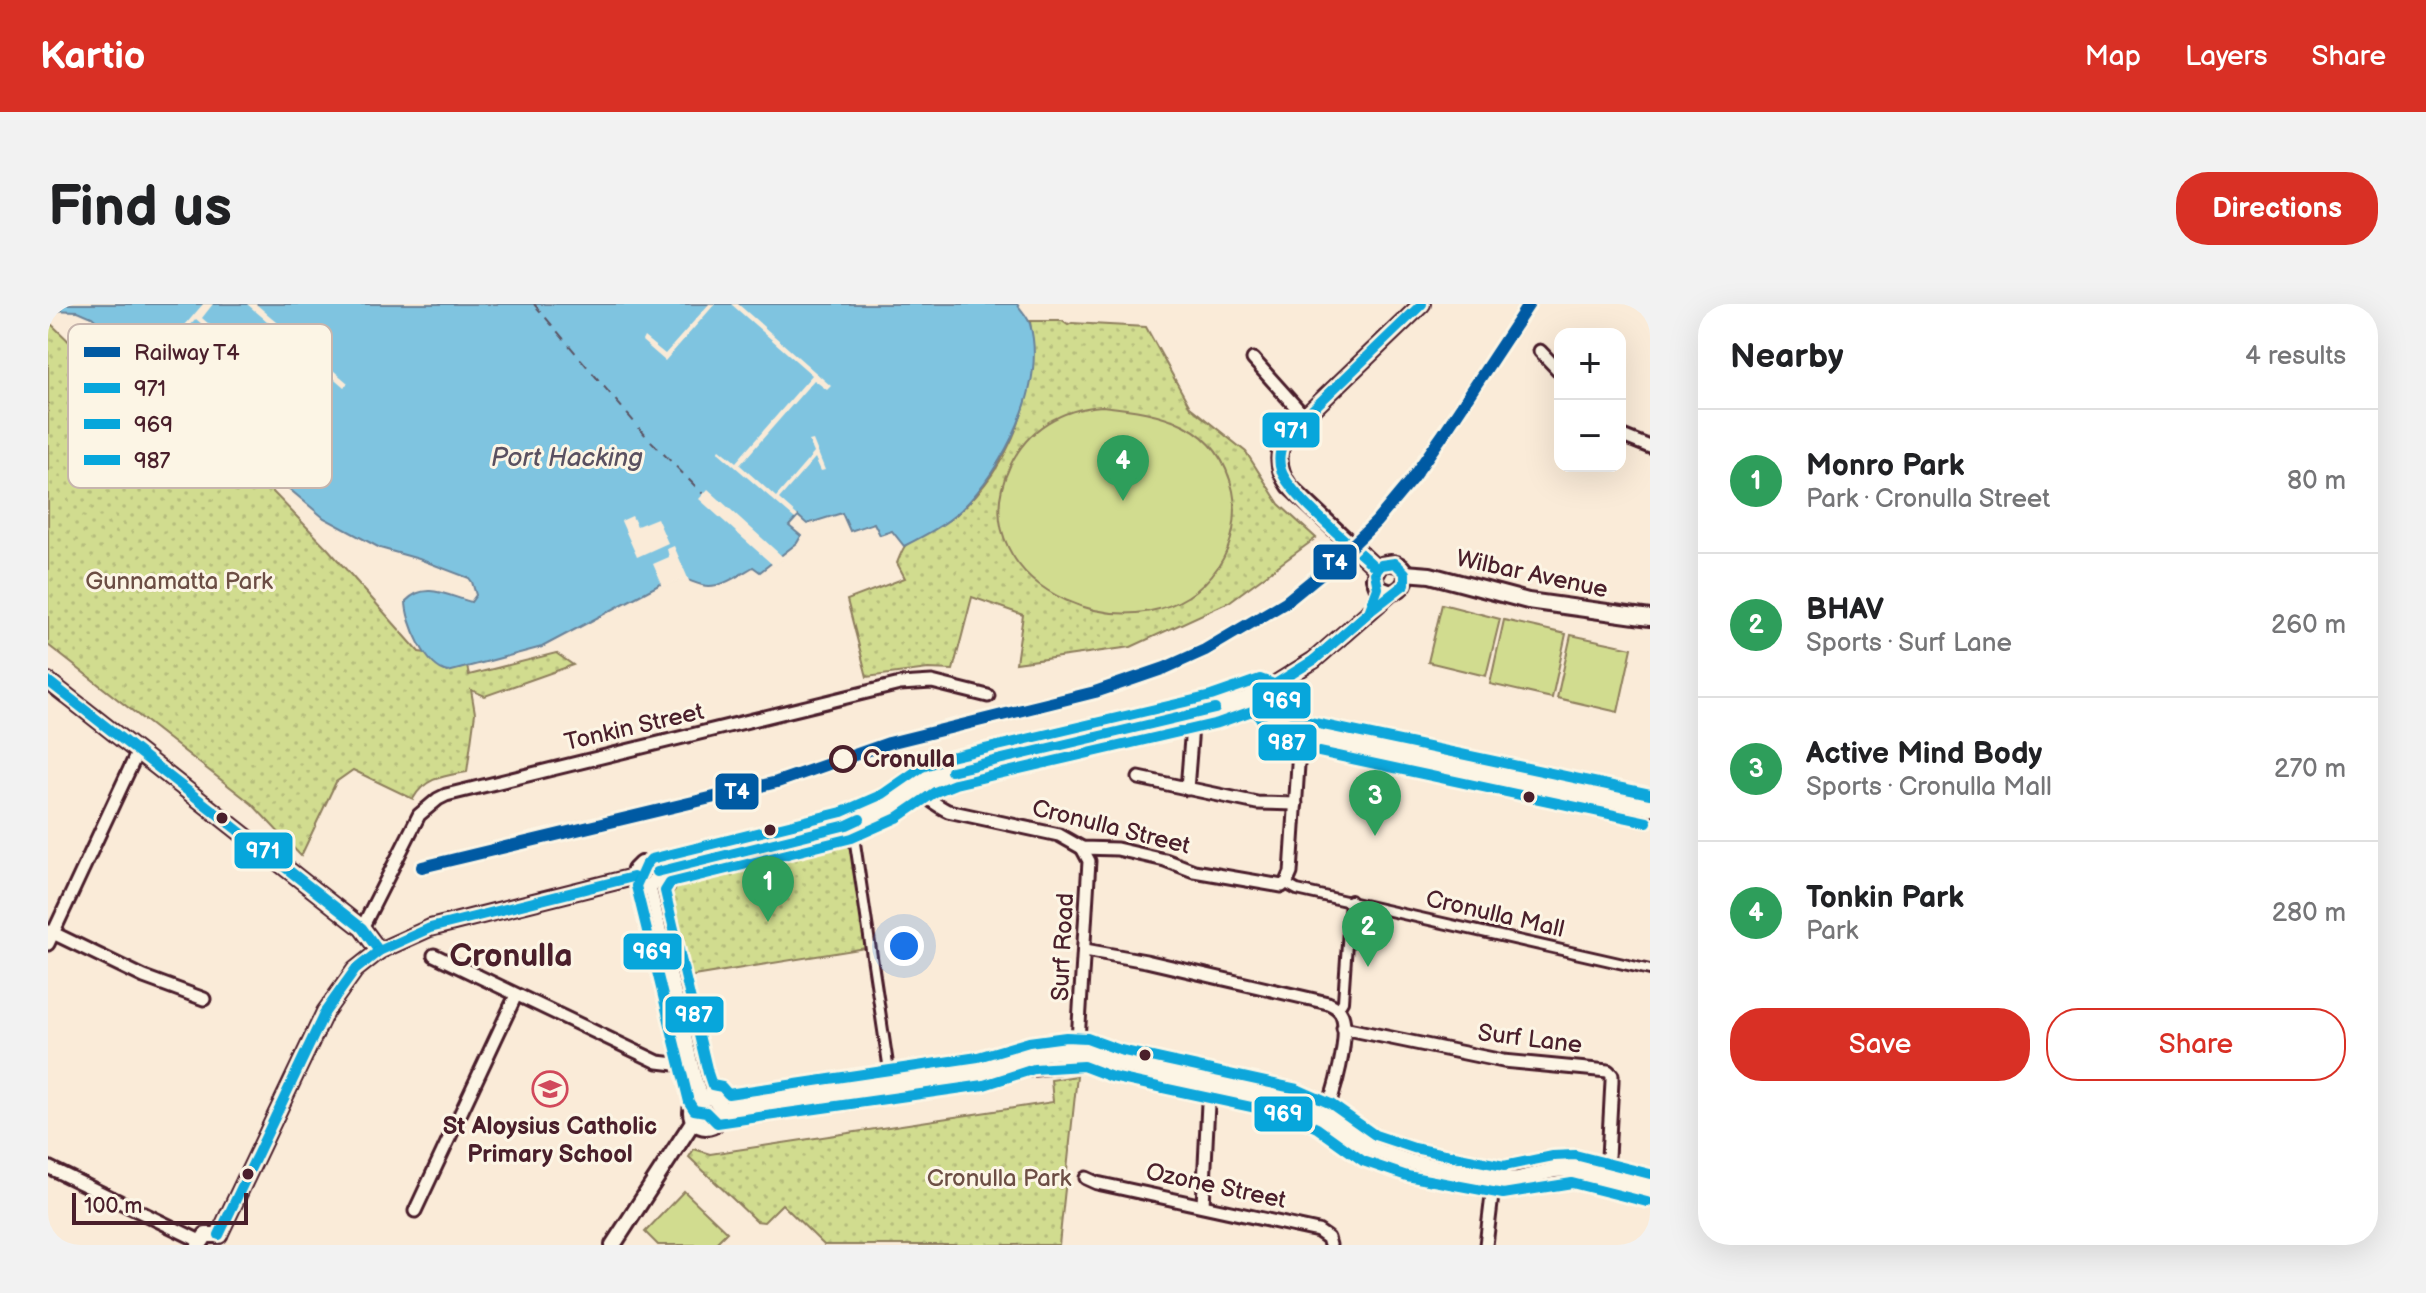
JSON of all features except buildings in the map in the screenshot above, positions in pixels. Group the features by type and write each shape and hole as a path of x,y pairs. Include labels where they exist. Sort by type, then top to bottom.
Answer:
{"street":[{"path":"1377,569 1283,478 1278,456 1282,441 1304,416 1422,304"},
{"path":"1540,351 1554,366"},
{"path":"1253,359 1304,416"},
{"path":"1626,438 1650,447"},
{"path":"657,872 852,823 890,806 929,779 951,771 1244,700 1314,660 1369,613 1385,591 1403,587 1405,573 1400,565 1390,562 1377,569 1374,578 1385,591"},
{"name":"Wilbar Avenue","path":"1405,573 1430,575 1528,601 1650,618"},
{"path":"48,681 362,928 379,951"},
{"name":"Tonkin Street","path":"362,928 419,815 446,795 900,684 932,682 988,696"},
{"path":"1261,693 1279,722 1300,734 1650,808"},
{"path":"1187,789 1193,714"},
{"path":"1286,884 1290,876 1300,734"},
{"path":"138,751 50,936 204,999"},
{"path":"1139,778 1257,803 1296,804"},
{"name":"Cronulla Street","path":"909,793 925,796 948,811 1059,835 1082,848 1117,849 1155,857 1194,871 1266,885 1286,884"},
{"path":"852,823 891,1084"},
{"name":"Surf Road","path":"1077,1057 1089,861 1082,848"},
{"path":"641,864 652,865 657,872 657,879 650,887 639,886 633,877 641,864"},
{"path":"48,1167 200,1243 210,1233 222,1240 325,1012 355,970 379,951 430,928 633,877"},
{"name":"Cronulla Mall","path":"1286,884 1297,890 1650,970"},
{"path":"650,887 702,1098"},
{"path":"1338,1009 1343,1001 1350,900"},
{"path":"1085,950 1328,1003 1338,1009 1343,1028 1338,1080 1324,1116"},
{"path":"434,955 658,1062 692,1066"},
{"path":"415,1211 516,995"},
{"name":"Surf Lane","path":"1343,1028 1503,1061 1608,1071 1612,1081 1607,1176"},
{"path":"721,1109 982,1071 1016,1059 1102,1055 1115,1063 1293,1102 1324,1116 1382,1154 1494,1179 1518,1179 1565,1169 1650,1188"},
{"path":"1203,1205 1209,1083"},
{"path":"613,1245 694,1120 693,1107 702,1098 714,1099 721,1109 718,1121 711,1126 701,1126 694,1120"},
{"name":"Ozone Street","path":"1086,1178 1097,1183 1318,1231 1328,1238 1330,1245"},
{"path":"1486,1245 1494,1179"}],"green space":[{"name":"Gunnamatta Park","path":"48,321 68,340 68,488 269,488 419,652 465,658 469,675 556,653 573,665 485,696 471,690 475,713 467,772 443,776 430,782 413,799 353,770 336,782 301,856 252,804 48,645"},
{"path":"1030,321 1146,327 1190,407 1246,452 1279,504 1316,538 1229,602 1131,647 1016,663 1023,615 972,597 953,670 928,669 867,677 847,600 905,578 897,563 905,546 957,514 992,474 1018,426 1026,400 1031,374"},
{"path":"1102,406 1166,418 1201,436 1215,450 1226,468 1233,491 1233,530 1218,567 1187,597 1148,611 1107,612 1066,600 1032,578 1008,548 999,510 1010,466 1026,441 1060,416"},
{"path":"1442,604 1500,619 1486,676 1428,662"},
{"path":"1504,620 1566,634 1552,698 1490,684"},
{"path":"1571,635 1632,648 1618,712 1557,698"},
{"path":"850,844 866,948 687,977 669,897 679,885"},
{"name":"Cronulla Park","path":"1077,1076 1059,1245 824,1245 782,1204 764,1222 756,1221 689,1157 694,1149 710,1154 1053,1102 1051,1080"},
{"path":"684,1191 727,1232 714,1245 658,1245 645,1232"}],"water":[{"name":"Port Hacking","path":"48,304 1017,304 1030,324 1034,348 1027,399 1006,449 977,493 961,510 934,530 904,546 892,531 880,535 874,523 850,531 842,513 807,524 798,516 789,526 801,536 797,543 760,572 753,567 729,581 708,586 684,579 670,579 542,647 448,672 432,662 419,643 409,620 406,601 413,595 429,591 471,602 476,595 469,578 380,548 324,518 288,488 332,488 332,324 100,324 78,311 48,310"}],"pier":[{"path":"203,304 213,304 202,318 209,324 202,324 196,319 192,324 186,324"},
{"path":"247,304 256,304 279,324 270,324"},
{"path":"709,304 715,304 665,361 642,341 644,337 665,354"},
{"path":"731,304 738,304 831,386 827,390 814,380 740,465 776,497 814,453 809,441 813,440 825,470 821,471 815,458 779,499 798,516 795,519 718,452 720,449 736,462 812,375"},
{"path":"332,369 348,383 344,387 332,377"},
{"path":"708,489 784,558 774,566 699,499"},
{"path":"632,516 637,526 657,518 668,543 637,557 621,521"},
{"path":"674,546 690,583 680,580 663,587 653,564 669,557 667,549"}],"ferry route":[{"path":"534,304 646,436 703,494"}],"rail line":[{"name":"T4","path":"422,867 777,782 889,743 1095,692 1165,668 1205,650 1286,602 1335,562 1376,522 1442,436 1529,304"}],"transit line":[{"name":"971","path":"1377,569 1296,493 1281,470 1280,452 1287,434 1422,304"},
{"name":"971","path":"1395,563 1405,573 1405,584 1369,612 1378,588 1375,573 1381,565 1395,563"},
{"name":"971","path":"1314,660 1369,612"},
{"name":"971","path":"1314,660 1369,612"},
{"name":"971","path":"1261,693 1314,660"},
{"name":"969","path":"1647,1202 1572,1183 1503,1194 1407,1176 1363,1161 1317,1128 1289,1115 1112,1077 1083,1066 1034,1069 984,1085 717,1123 706,1112 694,1110 689,1102 636,886 651,859 842,812 883,794 922,767 946,758 1211,696 1260,679 1271,683 1289,712 1305,721 1650,794"},
{"name":"971","path":"48,681 362,928 379,951"},
{"name":"971","path":"951,771 1215,709"},
{"name":"987","path":"1647,822 1296,747 1270,733 1255,710 1218,723 955,784 935,792 897,818 852,838 670,883 665,891 708,1073 712,1085 722,1087 728,1094 978,1057 1029,1042 1066,1037 1087,1038 1120,1050 1297,1089 1331,1104 1375,1135 1414,1148 1504,1166 1575,1155 1650,1174"},
{"name":"971","path":"657,872 847,825 860,819"},
{"name":"971","path":"219,1235 325,1012 355,970 379,951 430,928 633,877"}],"place":[{"name":"Tonkin Park","path":"1123,501"},
{"name":"Cronulla","path":"843,759"},
{"name":"Active Mind Body","path":"1375,836"},
{"name":"Monro Park","path":"768,922"},
{"name":"BHAV","path":"1368,967"},
{"name":"St Aloysius Catholic Primary School","path":"550,1089"}],"district":[{"name":"Cronulla","path":"511,956"}]}
